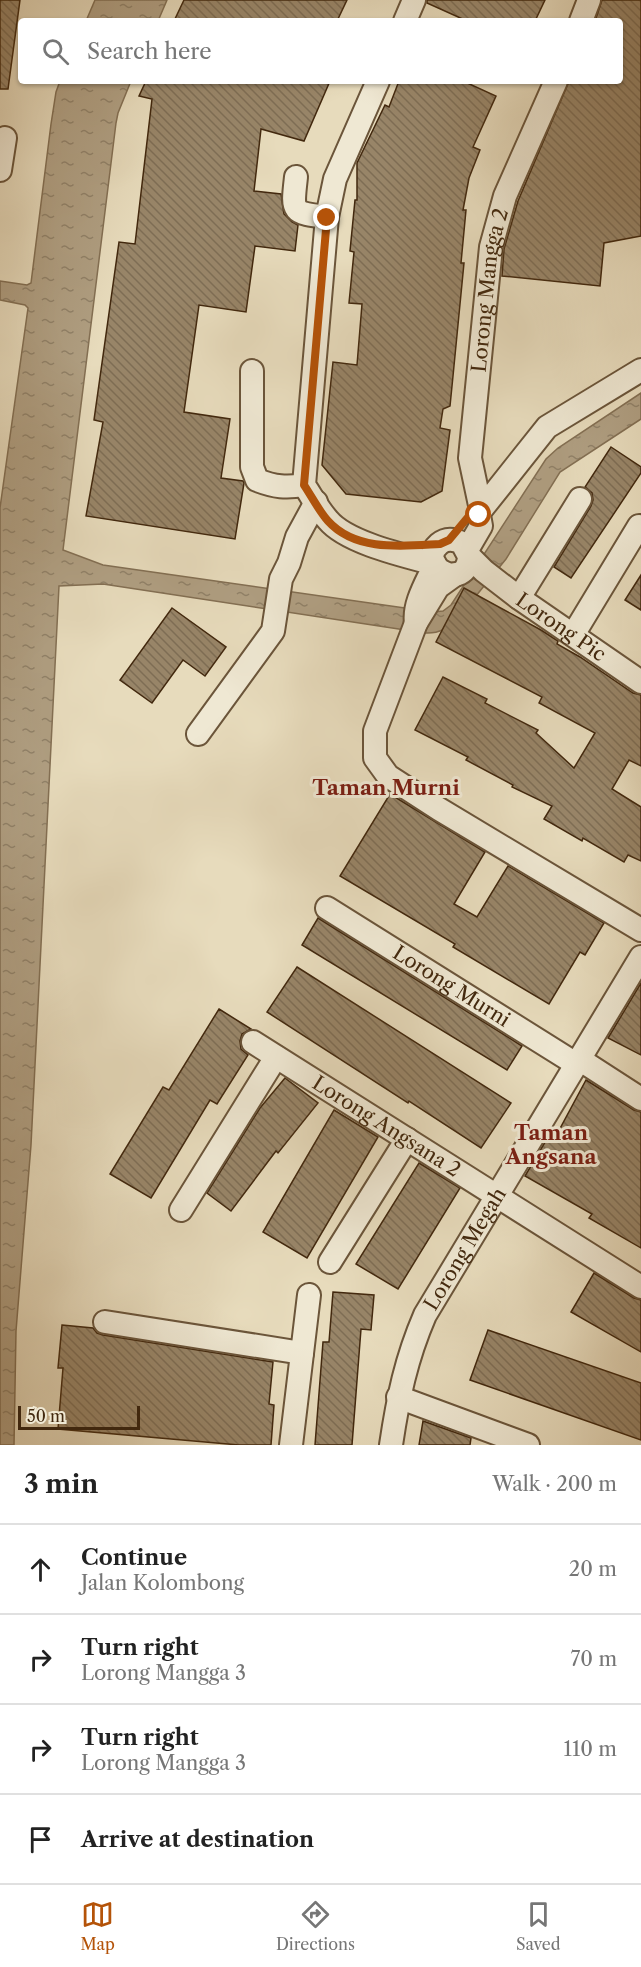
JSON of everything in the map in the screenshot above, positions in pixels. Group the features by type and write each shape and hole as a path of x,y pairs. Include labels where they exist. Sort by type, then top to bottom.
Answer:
{"street":[{"path":"582,18 589,0"},
{"path":"198,734 273,631 281,579 289,562 310,494 327,218 335,179 377,84"},
{"name":"Lorong Mangga 2","path":"480,512 470,458 492,247 505,196 555,84"},
{"path":"0,170 5,138"},
{"path":"296,177 293,201 297,211 310,216 327,218"},
{"path":"641,370 547,428 480,512 469,516 462,561 438,587 418,618 375,731 375,759 388,776 641,930"},
{"path":"252,371 252,467 258,480 276,487 310,494 328,522 345,534 372,545 398,554 462,561"},
{"path":"519,598 580,499"},
{"path":"573,635 639,526"},
{"path":"372,545 462,561"},
{"path":"398,554 412,575 417,588 418,618"},
{"name":"Lorong Pic","path":"462,561 641,682"},
{"name":"Lorong Murni","path":"327,908 641,1100"},
{"name":"Lorong Megah","path":"392,1445 398,1396 413,1342 424,1316 641,957"},
{"name":"Lorong Angsana 2","path":"253,1042 641,1287"},
{"path":"181,1210 276,1057"},
{"path":"330,1262 407,1139"},
{"path":"291,1445 309,1295"},
{"path":"105,1322 302,1353"},
{"path":"398,1396 494,1439 528,1445"}],"water":[{"path":"95,0 167,0 159,18 87,18"},
{"path":"59,84 130,84 116,123 63,550 103,565 433,612 443,611 451,605 546,459 558,448 641,393 641,419 560,472 506,559 458,618 439,631 425,633 103,584 59,586 31,1145 16,1331 14,1445 0,1445 0,508 28,308 25,305 0,300 0,281 27,285 31,283"}],"building":[{"path":"0,0 20,0 8,89 0,89"},
{"path":"184,0 347,0 338,18 175,18"},
{"path":"427,0 545,0 536,18 460,18 427,3"},
{"path":"602,0 641,0 641,236 604,243 600,286 502,276 504,249 518,201 568,84 623,84 623,18 596,18"},
{"path":"145,84 329,84 304,141 261,129 254,191 281,194 284,214 298,225 295,251 255,246 246,312 199,305 184,412 230,419 221,478 244,483 235,539 86,516 103,422 94,420 119,242 135,244 152,99 139,96"},
{"path":"398,84 470,84 496,96 473,147 480,150 469,178 463,210 466,210 461,263 464,263 450,406 443,409 440,428 450,430 442,491 421,502 346,494 322,465 333,362 357,365 362,304 349,303 354,252 350,251 355,200 357,200 357,163 385,105 389,107"},
{"path":"611,447 641,467 641,473 571,578 554,567 591,506 592,493 585,487"},
{"path":"641,575 641,610 625,600"},
{"path":"464,588 541,630 558,641 557,644 633,693 641,695 641,766 629,760 612,789 641,807 641,861 628,855 624,862 544,819 552,806 512,787 513,785 466,760 468,757 415,730 443,677 487,699 485,703 538,730 536,733 574,768 595,733 539,703 542,697 436,642"},
{"path":"172,608 226,647 205,676 183,660 152,703 120,680"},
{"path":"390,794 485,852 454,904 477,917 508,866 604,923 585,955 580,952 549,1004 453,947 455,944 340,876"},
{"path":"318,918 522,1046 507,1070 302,945"},
{"path":"297,967 511,1103 481,1148 267,1012"},
{"path":"641,983 641,1055 608,1038"},
{"path":"219,1009 251,1029 242,1034 240,1041 241,1049 248,1055 217,1104 210,1100 151,1198 110,1174 163,1087 169,1090"},
{"path":"285,1078 318,1103 278,1153 276,1151 231,1211 207,1193 260,1108"},
{"path":"586,1080 641,1112 641,1248 589,1218 592,1214 525,1176 551,1132 557,1134"},
{"path":"334,1110 378,1137 307,1258 263,1232"},
{"path":"419,1163 460,1188 398,1289 356,1264"},
{"path":"594,1273 641,1300 641,1352 571,1312"},
{"path":"333,1292 374,1295 371,1330 361,1329 352,1445 315,1445 323,1342 329,1342"},
{"path":"62,1325 93,1328 97,1333 103,1335 273,1362 269,1404 274,1405 271,1445 239,1445 58,1429 63,1368 58,1368"},
{"path":"488,1330 641,1383 641,1440 470,1380"},
{"path":"423,1421 471,1438 470,1445 419,1445"}],"district":[{"name":"Taman Murni","path":"386,787"},
{"name":"Taman Angsana","path":"551,1144"}],"route":[{"path":"327,218 304,485 328,522 345,534 372,545 440,544 449,540 469,516 479,515"}]}
